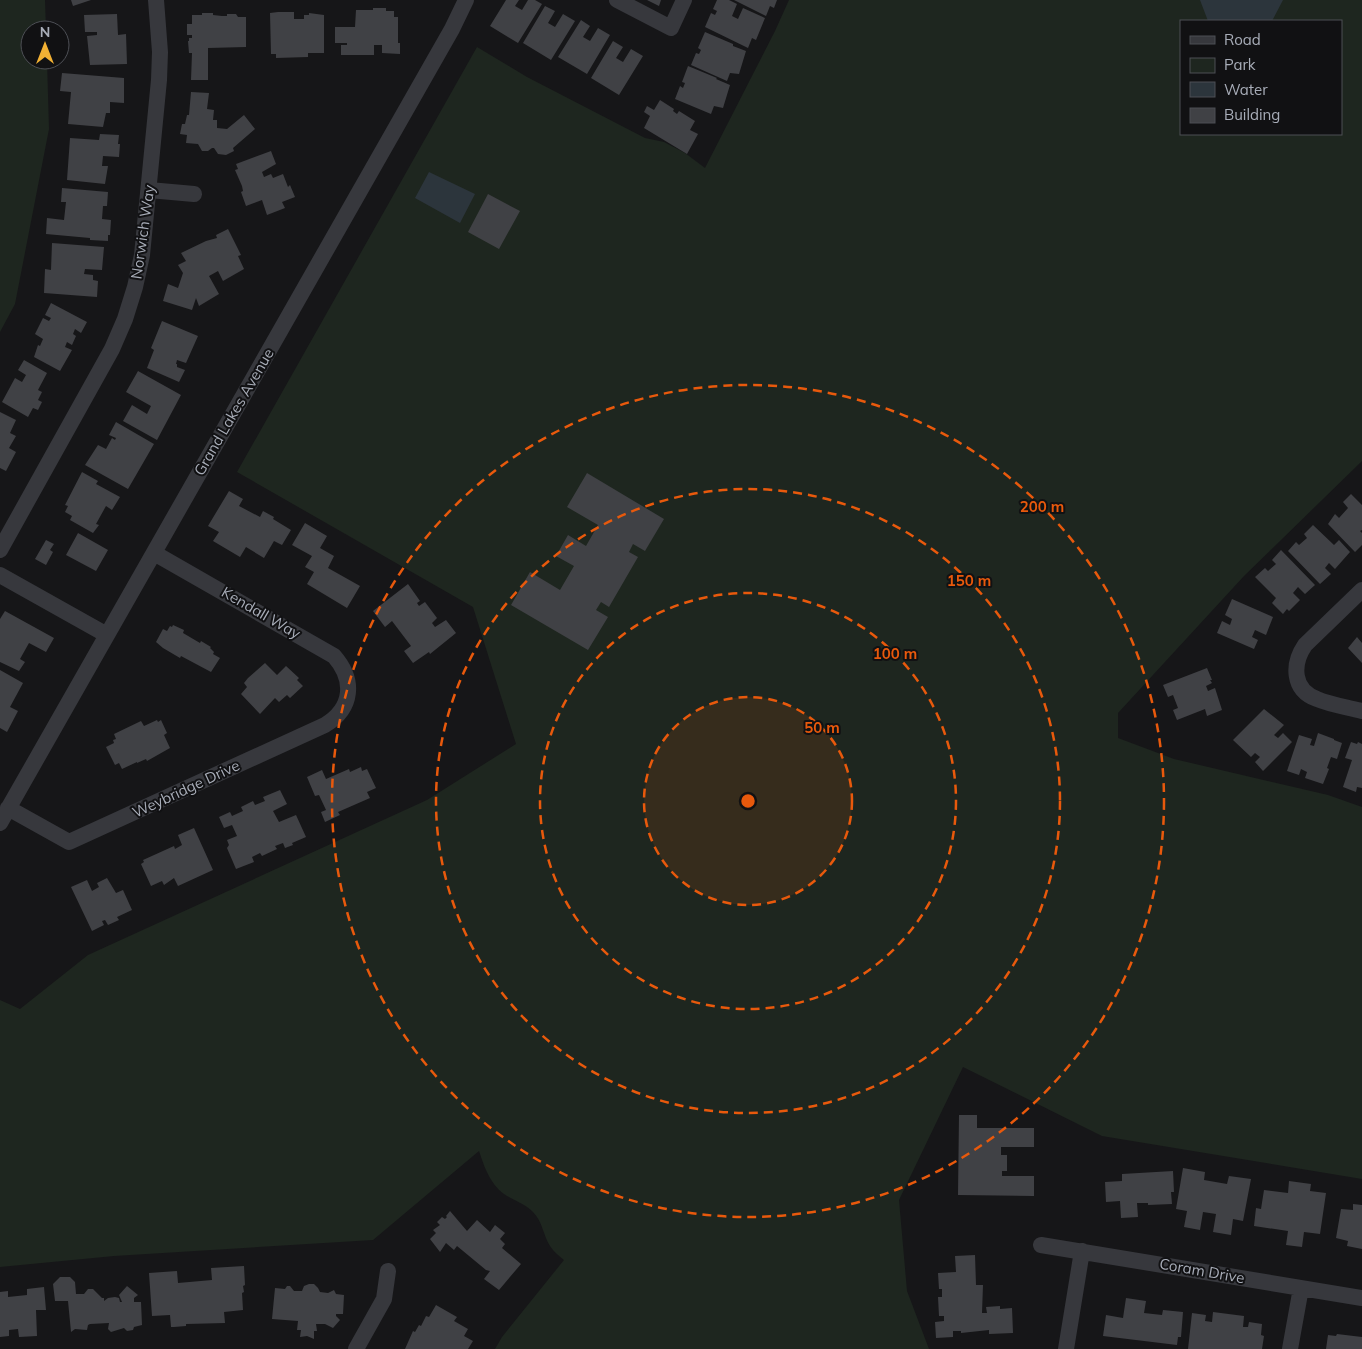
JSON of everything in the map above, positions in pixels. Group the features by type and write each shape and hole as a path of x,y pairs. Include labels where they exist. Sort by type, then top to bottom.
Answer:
{"street":[{"name":"Norwich Way","path":"0,550 112,349 125,319 135,288 142,255 149,190 160,52 156,0"},
{"name":"Grand Lakes Avenue","path":"0,823 452,29 466,0"},
{"path":"617,0 671,28 684,0"},
{"path":"149,190 194,194"},
{"name":"Kendall Way","path":"154,552 334,656 343,666 348,677 349,689"},
{"path":"0,575 107,635"},
{"path":"1362,590 1305,644 1298,654 1296,663 1296,674 1307,694 1316,699 1362,710"},
{"name":"Weybridge Drive","path":"8,808 69,842 325,725 340,712 346,701 349,689"},
{"name":"Coram Drive","path":"1042,1244 1362,1298"},
{"path":"1066,1349 1082,1251"},
{"path":"356,1349 384,1299 388,1271"},
{"path":"1290,1349 1301,1288"}],"green space":[{"path":"0,0 45,0 46,20 20,20 20,70 47,70 49,129 15,304 0,332"},
{"path":"789,0 1362,0 1362,461 1244,576 1118,713 1118,738 1174,759 1328,795 1362,807 1362,1179 1102,1136 963,1067 899,1200 907,1291 929,1349 495,1349 502,1337 564,1260 550,1246 539,1220 533,1212 501,1192 493,1182 486,1171 479,1151 373,1240 114,1256 0,1267 0,1000 20,1009 88,955 427,800 516,744 473,607 237,472 477,47 527,77 645,138 664,142 685,153 705,168"}],"water":[{"path":"1200,0 1283,0 1273,20 1208,20"},
{"path":"429,172 475,194 460,223 415,198"}],"building":[{"path":"71,0 91,0 73,6"},
{"path":"506,0 519,0 515,6 522,10 528,0 535,0 542,4 518,43 490,26"},
{"path":"647,0 661,0 659,6"},
{"path":"717,0 729,0 737,4 732,16 738,19 743,8 765,18 756,40 752,38 748,48 705,27 711,13 715,15 717,11 713,9"},
{"path":"734,0 777,0 774,8 770,6 766,16"},
{"path":"545,6 555,11 548,23 555,27 563,14 575,21 551,60 523,43"},
{"path":"373,8 386,8 386,11 394,11 394,17 398,17 400,54 382,53 382,45 374,45 374,55 341,55 341,45 347,45 347,43 335,43 335,27 355,27 356,10 373,10"},
{"path":"294,12 294,19 304,19 304,15 309,15 309,13 324,15 324,53 308,53 308,57 276,58 276,54 271,54 270,13"},
{"path":"202,13 213,13 213,15 222,16 236,14 238,17 246,17 246,47 208,48 208,80 191,80 192,53 189,53 188,41 189,38 192,38 192,35 187,35 187,24 192,24 192,15 202,15"},
{"path":"117,14 118,35 126,34 127,64 90,65 87,36 97,35 97,32 85,32 84,15"},
{"path":"581,20 590,26 583,37 590,41 598,28 610,35 587,74 558,57"},
{"path":"705,32 746,51 739,74 730,73 727,81 691,65 696,53 699,54 701,50 698,48"},
{"path":"613,41 623,47 616,58 623,62 631,49 643,56 619,95 591,78"},
{"path":"688,66 730,85 723,108 714,106 711,114 675,99 680,86 683,88 685,83 682,82"},
{"path":"62,73 124,78 124,103 110,102 110,113 106,113 103,127 68,124 71,92 60,91"},
{"path":"191,92 209,93 207,109 214,110 213,120 217,120 217,128 227,129 244,115 255,129 233,148 234,151 226,155 218,154 214,148 202,151 198,144 186,143 187,135 180,134 182,124 185,124 187,115 189,115"},
{"path":"660,100 674,109 673,111 677,114 679,111 695,121 690,130 698,134 687,154 644,128 650,116 644,112 647,106 654,110"},
{"path":"100,134 119,135 118,144 120,144 119,157 103,156 102,166 108,166 105,184 67,180 70,138 99,140"},
{"path":"271,151 276,164 262,172 264,177 271,174 273,178 283,174 288,187 290,185 295,197 282,202 285,208 267,215 262,200 246,206 241,192 243,191 242,186 235,170 238,169 236,164"},
{"path":"62,188 108,192 107,206 103,206 102,219 111,220 108,241 46,234 47,218 64,220 66,202 61,202"},
{"path":"488,194 520,211 499,249 468,232"},
{"path":"228,229 241,255 238,256 244,269 223,281 218,271 209,276 219,294 199,306 196,298 192,310 163,301 168,284 178,288 183,273 178,265 186,261 181,253 217,238 216,235"},
{"path":"52,243 104,247 102,270 85,269 84,274 93,275 93,280 98,281 97,297 44,293 45,269 51,270"},
{"path":"51,303 87,322 81,333 75,329 73,334 76,336 72,345 67,342 65,347 72,350 60,371 34,357 38,345 40,346 43,339 35,334 43,318 49,321 51,318 45,315"},
{"path":"162,321 198,336 186,363 177,360 177,367 185,370 179,382 147,368 154,350 151,348"},
{"path":"24,360 47,373 38,390 42,392 38,400 42,402 38,410 33,408 28,417 2,402 15,378 22,382 26,375 18,370"},
{"path":"138,371 181,395 157,440 123,421 132,405 147,414 151,406 126,392"},
{"path":"0,412 16,420 10,433 16,436 9,448 16,452 6,471 0,468"},
{"path":"116,422 154,444 128,489 85,465 98,445 106,449 112,438 115,440 116,438 109,435"},
{"path":"82,472 98,481 96,484 120,497 112,510 106,506 96,524 99,525 93,533 70,520 72,516 65,512 68,506 65,505"},
{"path":"587,473 664,519 645,551 633,544 629,552 638,557 609,607 601,602 596,610 608,617 588,650 511,605 530,572 560,590 574,566 556,556 568,535 586,546 598,525 567,507"},
{"path":"229,491 243,499 239,506 260,517 263,511 291,530 282,545 274,541 264,558 246,547 240,557 213,541 219,532 208,526"},
{"path":"1351,494 1362,505 1362,530 1360,531 1362,533 1362,545 1355,552 1328,524 1335,514 1339,518 1348,508 1343,502"},
{"path":"305,523 327,536 320,548 334,556 328,568 360,586 347,608 307,584 314,572 305,567 312,556 292,545"},
{"path":"1313,525 1334,545 1339,540 1350,552 1335,569 1329,563 1325,568 1331,574 1320,584 1288,551 1296,542 1299,545 1307,538 1304,534"},
{"path":"78,533 108,550 96,571 66,555"},
{"path":"46,540 54,544 50,550 53,552 46,565 35,559"},
{"path":"1281,550 1315,585 1305,594 1298,587 1293,593 1300,600 1283,614 1272,603 1276,598 1255,577 1265,568 1268,571 1276,564 1272,560"},
{"path":"408,584 420,601 417,603 419,606 425,602 437,618 432,623 435,627 446,620 456,633 430,654 429,652 413,663 404,651 411,646 392,621 385,627 373,611"},
{"path":"1232,599 1273,617 1266,635 1255,630 1252,637 1258,640 1254,649 1217,633 1222,621 1230,625 1232,619 1225,615"},
{"path":"5,611 54,638 46,652 29,643 20,659 25,662 19,671 0,662 0,619"},
{"path":"173,625 184,630 183,633 200,643 201,641 211,647 214,652 213,654 220,658 211,672 181,656 180,658 156,642 163,629 167,631"},
{"path":"1357,637 1362,643 1362,663 1348,648"},
{"path":"265,663 277,675 286,666 299,678 297,680 303,686 290,698 287,695 279,702 275,698 260,714 241,694 247,687 244,683"},
{"path":"1207,668 1212,683 1206,686 1208,691 1215,688 1222,710 1207,716 1205,709 1177,720 1173,710 1178,708 1173,695 1168,697 1163,685"},
{"path":"0,670 23,683 10,707 18,711 7,732 0,728"},
{"path":"1264,709 1284,725 1274,735 1278,738 1283,733 1292,742 1263,771 1255,762 1260,757 1255,753 1251,757 1233,740"},
{"path":"157,720 158,722 161,720 167,733 164,735 170,748 147,761 146,759 122,769 119,763 115,765 106,747 114,743 113,740 116,739 114,734 141,721 144,726"},
{"path":"1318,733 1342,743 1337,759 1331,757 1323,784 1305,778 1307,772 1301,769 1299,775 1287,771 1299,735 1312,739 1310,745 1314,746"},
{"path":"1351,742 1362,744 1362,788 1357,787 1356,792 1343,787 1352,760 1345,758"},
{"path":"361,767 362,771 367,769 376,788 367,792 370,798 338,812 340,815 325,822 321,812 326,810 319,795 315,796 307,777 322,770 326,779 349,769 350,772"},
{"path":"280,790 287,804 273,811 279,822 296,815 306,837 285,848 283,843 275,846 277,849 262,856 260,853 252,857 254,862 236,869 227,848 229,845 227,840 237,836 232,825 224,828 219,817 230,812 232,816 243,811 241,807 253,801 255,805 265,801 263,797"},
{"path":"194,828 213,870 178,886 174,878 164,885 162,881 151,886 141,864 144,862 143,860 174,846 175,849 182,845 178,835"},
{"path":"107,878 116,893 123,890 132,910 117,917 119,920 108,925 105,920 102,921 104,925 92,931 71,887 87,880 92,891 99,887 97,883"},
{"path":"959,1115 977,1115 977,1128 1034,1128 1034,1147 1001,1147 1001,1155 1007,1155 1007,1171 1002,1171 1002,1176 1034,1176 1034,1196 958,1195"},
{"path":"1183,1168 1205,1172 1204,1180 1227,1184 1229,1176 1251,1179 1243,1221 1233,1219 1231,1235 1213,1232 1216,1214 1203,1212 1200,1230 1184,1227 1187,1211 1176,1209"},
{"path":"1173,1171 1174,1192 1171,1192 1172,1204 1148,1205 1148,1203 1137,1203 1138,1217 1121,1218 1120,1201 1106,1202 1105,1182 1122,1181 1122,1174"},
{"path":"1289,1181 1311,1184 1310,1191 1326,1193 1320,1234 1304,1232 1302,1247 1286,1245 1288,1231 1254,1226 1256,1208 1261,1209 1264,1190 1288,1193"},
{"path":"1353,1204 1362,1205 1362,1249 1347,1246 1348,1241 1336,1238 1341,1209 1353,1210"},
{"path":"450,1211 467,1231 477,1220 490,1232 495,1225 505,1233 500,1239 505,1244 502,1248 521,1264 499,1290 484,1279 490,1271 486,1270 457,1246 454,1250 446,1243 440,1252 430,1239 436,1233 433,1230 440,1225 437,1222 442,1217 445,1219"},
{"path":"975,1255 976,1285 983,1285 982,1313 987,1313 986,1307 1000,1306 1000,1309 1012,1308 1013,1333 989,1334 989,1330 961,1333 961,1331 953,1331 953,1337 936,1338 935,1322 944,1321 944,1316 939,1316 938,1297 942,1297 942,1289 939,1289 938,1273 956,1272 955,1256"},
{"path":"244,1266 243,1310 224,1312 225,1323 186,1324 186,1326 171,1327 170,1315 152,1316 149,1273 177,1271 178,1283 212,1280 211,1268"},
{"path":"60,1277 70,1277 75,1282 76,1294 84,1294 88,1289 93,1289 104,1298 104,1301 115,1297 119,1298 120,1302 122,1302 119,1295 127,1286 138,1295 134,1298 134,1302 141,1302 142,1325 134,1327 133,1330 127,1331 124,1328 111,1332 108,1329 109,1323 90,1324 87,1330 75,1329 71,1332 68,1301 55,1301 53,1284"},
{"path":"314,1284 320,1292 328,1293 334,1290 336,1294 344,1295 343,1314 336,1314 340,1320 333,1328 325,1324 316,1324 317,1331 314,1331 314,1339 307,1336 300,1337 301,1330 297,1330 298,1321 272,1319 275,1288 285,1289 287,1286 290,1286 294,1291 302,1291 304,1286"},
{"path":"44,1287 46,1310 36,1310 37,1336 19,1337 18,1329 9,1330 9,1336 0,1337 0,1292 8,1291 8,1297 27,1295 27,1289"},
{"path":"1126,1298 1146,1301 1144,1313 1162,1315 1163,1310 1183,1312 1181,1337 1178,1337 1177,1345 1103,1336 1106,1315 1123,1318"},
{"path":"436,1305 457,1317 454,1321 468,1329 464,1336 473,1341 468,1349 405,1349 413,1331 415,1332 419,1325 421,1326 426,1316 429,1317"},
{"path":"1213,1312 1244,1316 1243,1327 1248,1327 1249,1322 1262,1324 1261,1335 1264,1336 1262,1349 1188,1349 1192,1313 1206,1315 1205,1321 1212,1322"},
{"path":"1337,1334 1362,1337 1362,1349 1326,1349 1328,1335 1336,1336"}]}
